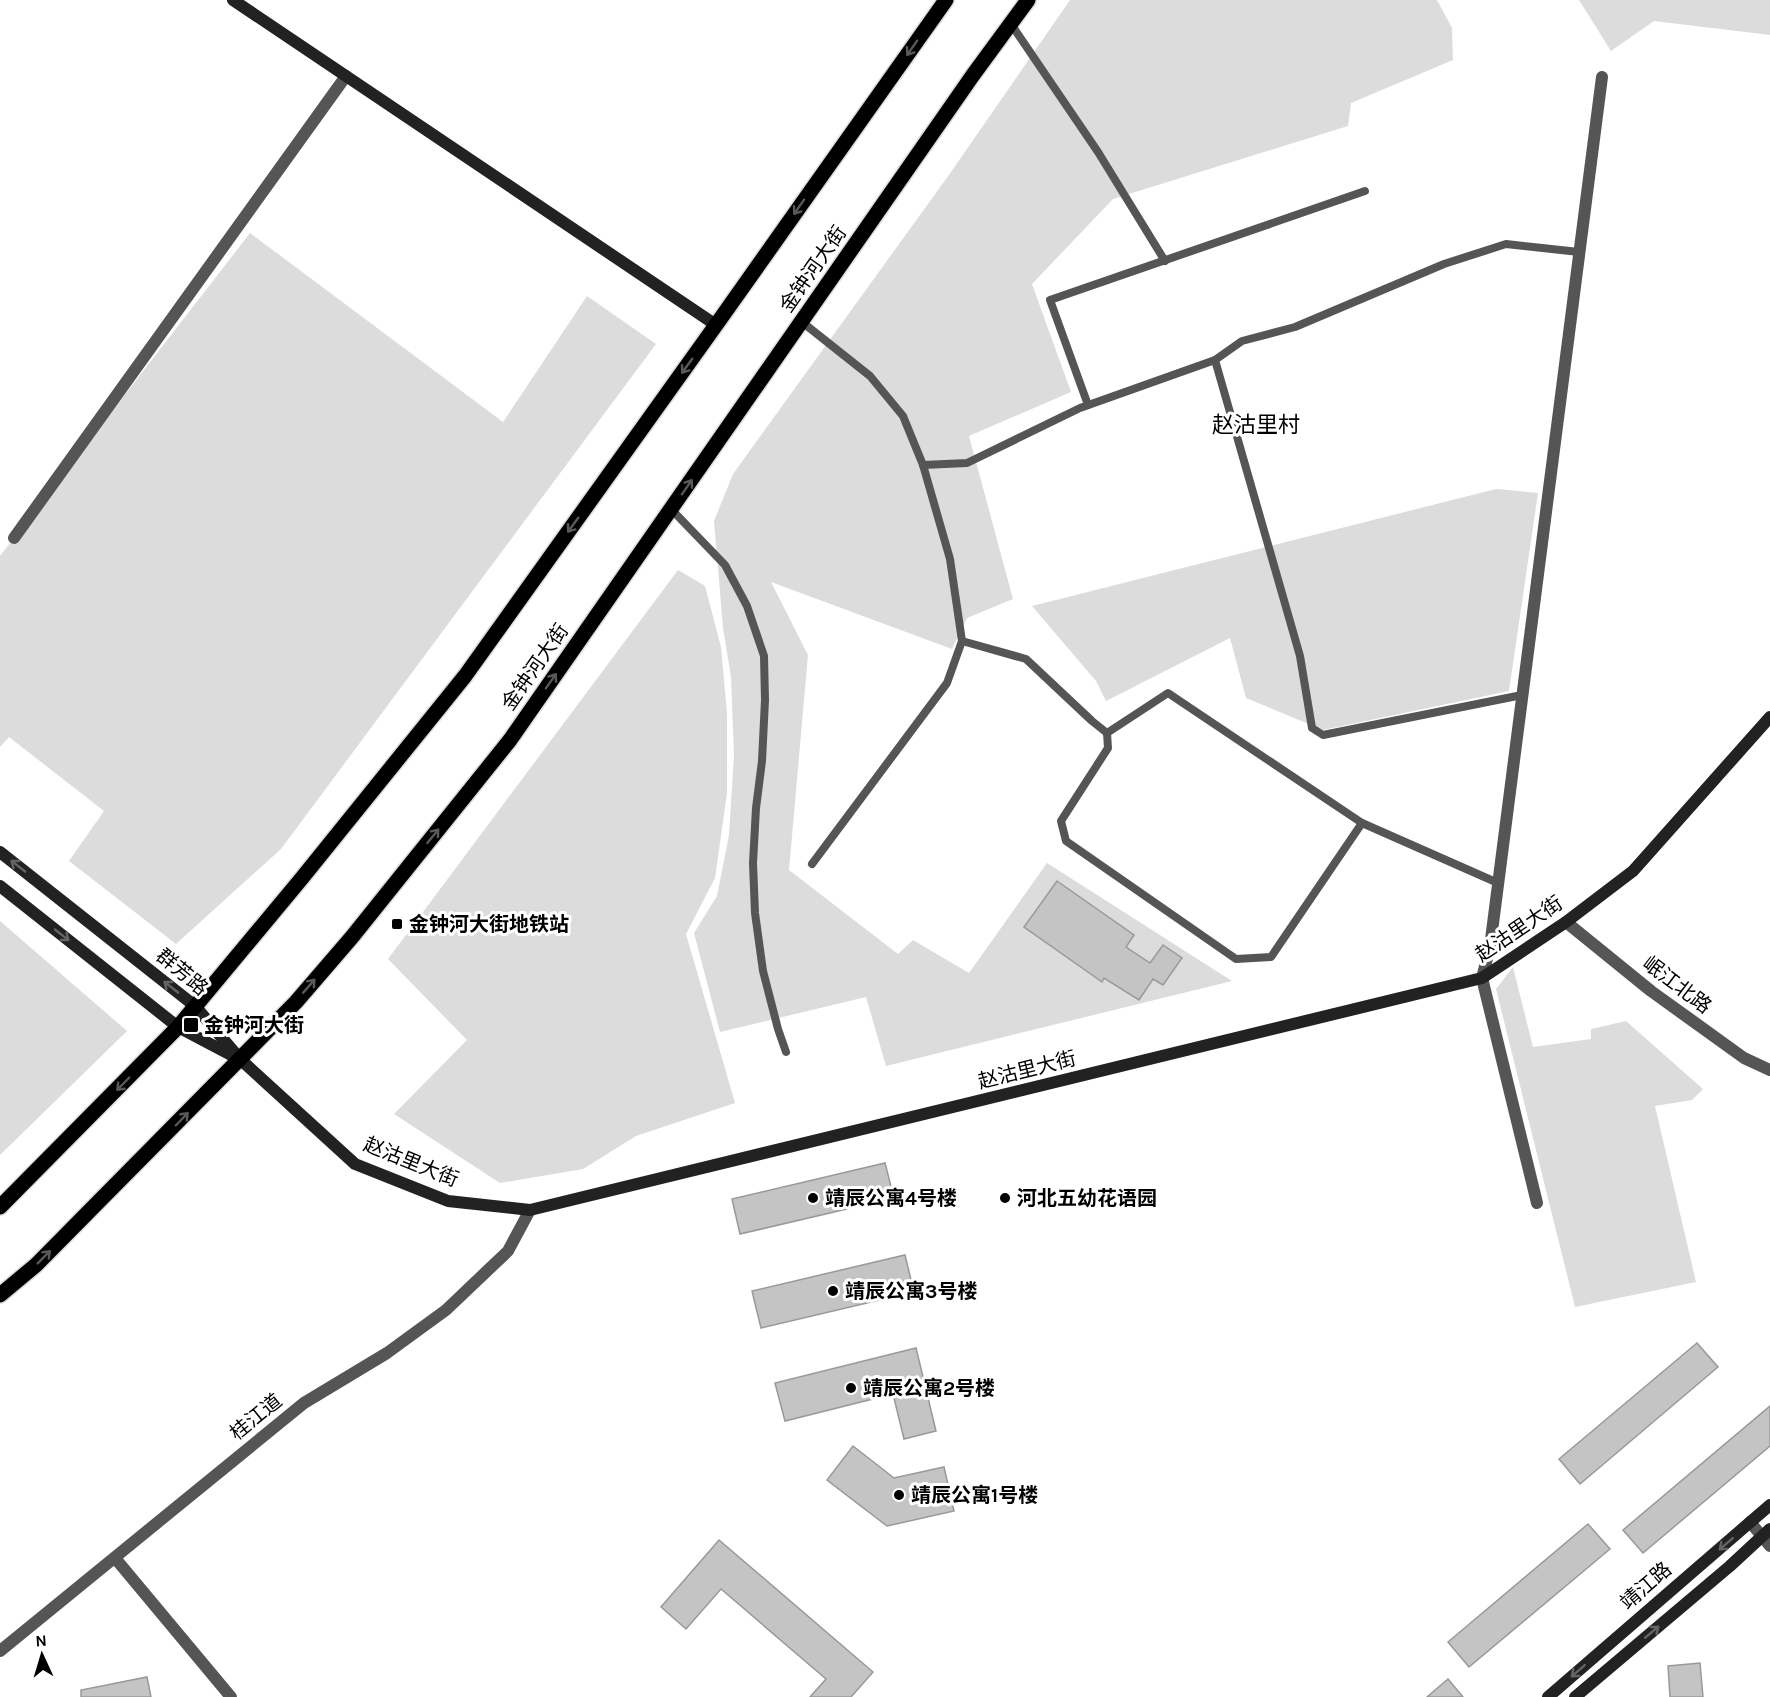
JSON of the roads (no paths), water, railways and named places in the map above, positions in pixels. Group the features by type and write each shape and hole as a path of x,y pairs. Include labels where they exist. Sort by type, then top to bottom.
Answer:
{"main road":[{"path":"0,1207 178,1027 465,676 945,0"},
{"name":"金钟河大街","path":"0,1295 45,1256 296,1002 510,740 1028,0"}],"street":[{"path":"233,0 716,325"},
{"path":"14,538 346,76"},
{"path":"1537,1203 1482,978 1490,947 1602,77"},
{"name":"赵沽里大街","path":"240,1059 356,1164 448,1201 530,1210 1482,978 1566,922 1633,871 1770,717"},
{"name":"群芳路","path":"0,852 195,1006 240,1059"},
{"path":"0,886 178,1027 240,1059"},
{"name":"岷江北路","path":"1566,922 1661,998 1744,1058 1770,1070"},
{"name":"桂江道","path":"0,1652 304,1402 387,1353 446,1311 508,1251 530,1210"},
{"name":"靖江路","path":"1548,1697 1770,1505"},
{"path":"1750,1522 1767,1537"},
{"name":"靖江路","path":"1575,1697 1767,1537"},
{"path":"115,1558 231,1697"}],"lane":[{"path":"1011,24 1098,152 1165,261"},
{"path":"1088,405 1050,300 1365,191"},
{"path":"923,465 967,463 1088,405 1215,360 1242,341 1295,327 1444,264 1506,244 1579,252"},
{"path":"802,322 870,376 903,416 923,465 950,560 962,641 948,683 812,864"},
{"path":"1215,360 1300,656 1312,728 1323,735 1522,695"},
{"path":"671,509 725,565 747,606 764,656 765,700 762,761 756,808 753,863 755,913 764,970 786,1052"},
{"path":"962,641 1026,659 1107,733 1108,748 1061,821 1066,841 1236,959 1272,957 1362,823"},
{"path":"1107,733 1168,693 1362,823 1498,883"}],"place":[{"name":"金钟河大街地铁站","path":"397,924"},
{"name":"金钟河大街","path":"191,1025"},
{"name":"靖辰公寓4号楼","path":"813,1198"},
{"name":"河北五幼花语园","path":"1005,1198"},
{"name":"靖辰公寓3号楼","path":"833,1291"},
{"name":"靖辰公寓2号楼","path":"851,1388"},
{"name":"靖辰公寓1号楼","path":"899,1495"}],"district":[{"name":"赵沽里村","path":"1256,425"}]}
